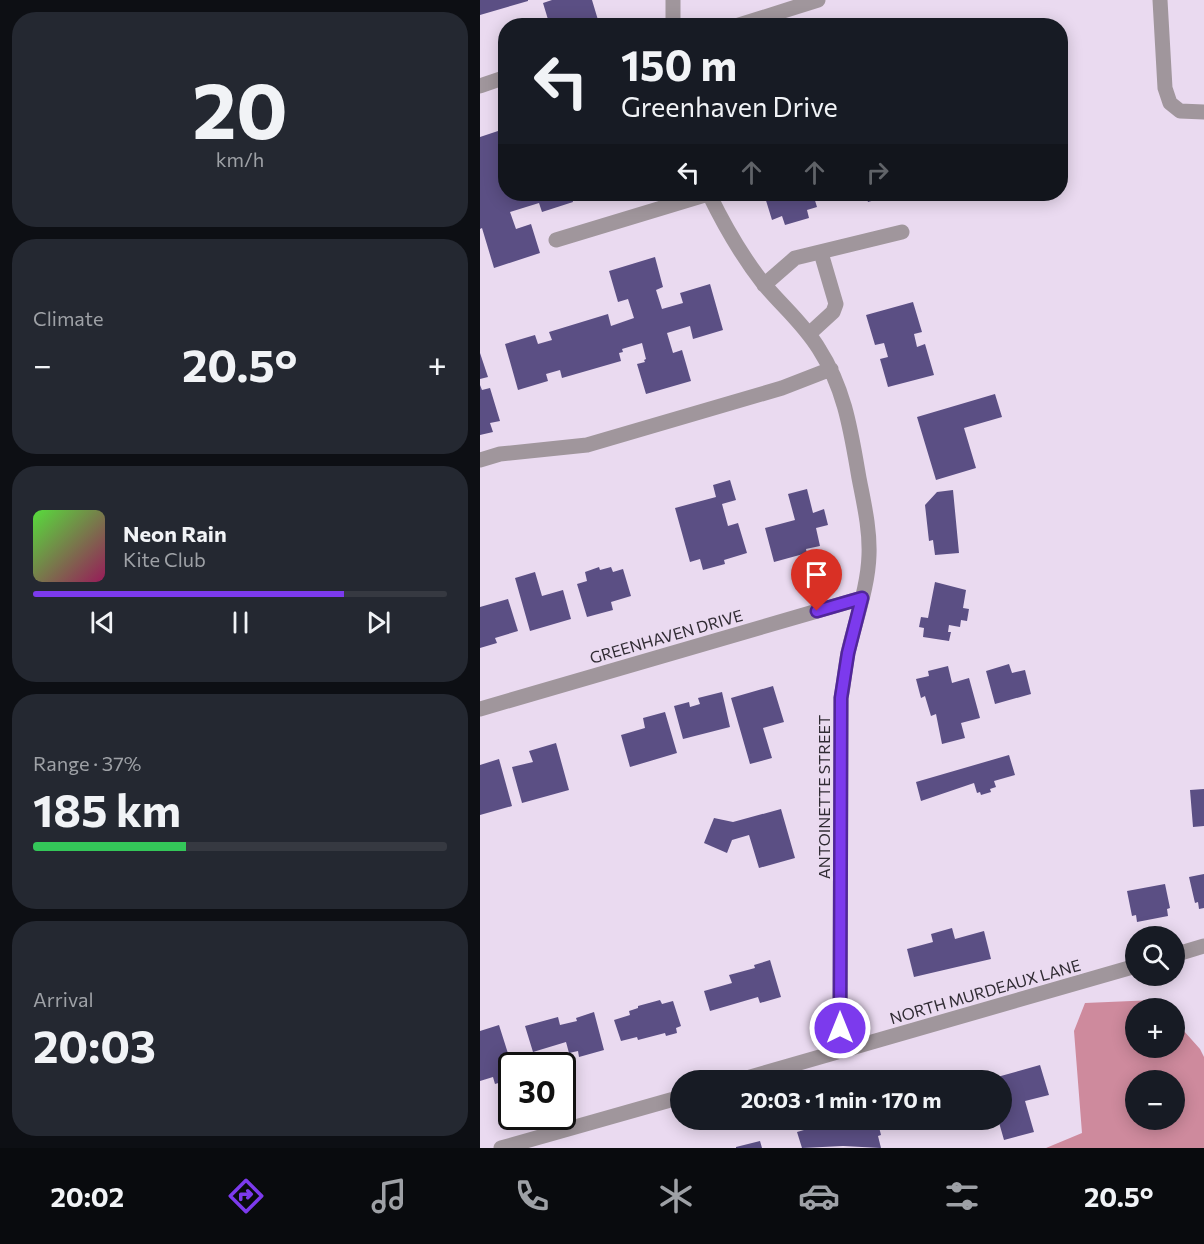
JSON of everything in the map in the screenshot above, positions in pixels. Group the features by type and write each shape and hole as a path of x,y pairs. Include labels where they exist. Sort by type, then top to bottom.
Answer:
{"street":[{"path":"673,0 673,18"},
{"path":"761,18 818,0"},
{"path":"1160,0 1166,88 1170,103 1180,111 1204,112"},
{"path":"480,86 498,80"},
{"path":"555,240 685,201"},
{"name":"ANTOINETTE STREET","path":"712,201 743,257 764,285 809,334 831,369 841,391 848,417 867,519 869,556 862,598 848,653 841,698 840,1051"},
{"path":"764,285 795,258 902,232"},
{"path":"809,334 833,312 836,304 821,253"},
{"path":"480,460 500,454 587,445 782,388 831,369"},
{"name":"GREENHAVEN DRIVE","path":"480,709 862,598"},
{"path":"1185,952 1204,946"},
{"name":"NORTH MURDEAUX LANE","path":"774,1070 1125,969"},
{"path":"501,1148 670,1100"}],"shaded area":[{"path":"1125,1001 1125,1058 1185,1058 1185,1032 1204,1057 1204,1148 1046,1148 1082,1133 1074,1031 1085,1003"}],"building":[{"path":"480,0 528,0 528,1 480,15"},
{"path":"552,0 592,0 597,18 548,18 543,3"},
{"path":"498,131 498,201 573,202 542,212 539,203 510,212 516,229 531,224 540,253 494,268 482,228 480,229 480,137"},
{"path":"766,201 815,201 817,207 807,210 809,218 785,225 782,216 772,220"},
{"path":"655,257 663,287 656,290 662,309 683,303 680,293 710,284 723,330 693,339 690,326 667,333 673,353 682,350 691,381 646,394 637,364 645,362 646,359 642,343 622,349 623,352 619,353 621,361 562,378 560,370 546,374 548,381 518,390 505,344 535,335 538,344 552,340 549,332 608,314 611,326 634,318 628,299 618,302 609,271"},
{"path":"913,302 922,332 914,334 917,347 925,344 934,375 888,387 880,359 888,357 884,343 875,345 866,315"},
{"path":"480,353 488,377 480,379"},
{"path":"480,385 482,390 490,388 500,421 490,423 493,432 480,435"},
{"path":"995,394 1002,417 964,428 976,468 936,480 917,417"},
{"path":"730,480 736,500 722,504 728,526 738,523 747,553 724,560 725,564 703,570 700,559 690,562 675,508 716,497 713,485"},
{"path":"807,489 813,513 824,509 828,525 816,528 820,546 806,549 807,553 774,562 765,528 795,520 788,494"},
{"path":"953,490 959,553 935,555 933,540 929,541 925,505 937,492"},
{"path":"599,567 600,570 611,567 613,572 623,569 631,596 611,602 613,610 587,617 577,584 587,581 585,572"},
{"path":"535,572 542,596 563,590 571,619 530,631 515,578"},
{"path":"935,582 966,590 963,608 969,609 967,621 961,620 960,627 949,625 948,632 951,632 949,641 923,637 924,628 919,627 921,617 928,618"},
{"path":"508,599 518,631 495,638 497,643 480,648 480,607"},
{"path":"1009,664 1012,673 1025,670 1031,694 995,704 986,671"},
{"path":"948,666 952,683 969,678 980,718 961,723 965,738 942,744 936,714 931,716 925,696 921,698 916,679 929,676 928,671"},
{"path":"773,686 784,722 763,728 772,758 750,764 731,698"},
{"path":"722,692 730,727 683,739 674,706 689,702 690,707 700,704 698,698"},
{"path":"665,712 677,753 630,767 621,735 645,728 643,718"},
{"path":"556,743 569,790 522,803 512,767 533,762 529,751"},
{"path":"1009,755 1015,775 994,781 996,787 990,789 991,792 981,795 980,792 977,793 974,783 921,801 916,782"},
{"path":"499,759 512,806 480,815 480,765"},
{"path":"1204,789 1204,826 1193,827 1190,790"},
{"path":"781,809 795,858 759,868 749,835 732,840 727,853 704,843 714,818 733,822"},
{"path":"1204,874 1204,908 1199,909 1198,902 1195,903 1189,877"},
{"path":"1165,884 1170,908 1167,909 1168,916 1137,922 1136,915 1132,916 1127,891"},
{"path":"952,928 955,939 984,931 991,959 914,977 907,949 933,942 931,934"},
{"path":"770,960 781,997 760,1003 758,997 710,1011 704,991 732,983 729,975 755,968 754,965"},
{"path":"660,1000 662,1004 673,1001 681,1026 676,1028 677,1033 621,1041 614,1020 630,1015 629,1011 638,1006"},
{"path":"594,1012 604,1050 579,1057 578,1051 569,1052 566,1042 533,1052 525,1026 558,1017 560,1025 577,1021 576,1018"},
{"path":"499,1025 508,1052 498,1052 498,1083 495,1084 493,1077 480,1081 480,1031"},
{"path":"1040,1065 1049,1095 1025,1101 1034,1132 1004,1140 1001,1130 1012,1130 1012,1073"},
{"path":"804,1130 880,1130 881,1135 878,1136 881,1148 843,1146 802,1148 797,1132"},
{"path":"760,1141 762,1148 736,1148 736,1147"}],"route":[{"path":"817,611 862,598 848,653 841,698 840,1028"}]}
